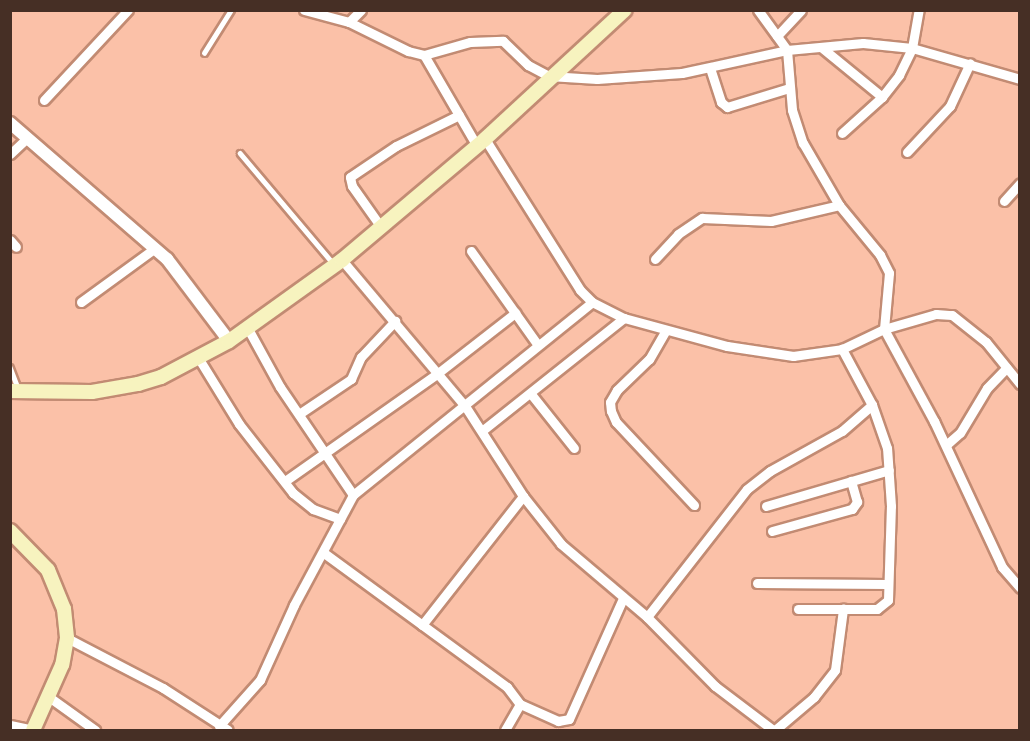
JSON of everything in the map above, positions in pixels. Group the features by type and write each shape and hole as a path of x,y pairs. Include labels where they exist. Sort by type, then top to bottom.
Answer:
{"main road":[{"path":"14,391 92,392 120,388 161,377 199,359 229,341 339,262 381,227 481,142 549,76 625,10"},
{"path":"10,531 48,570 57,586 67,638 49,697 33,730"}],"street":[{"path":"44,100 128,10"},
{"path":"303,10 349,22 424,55 459,115 481,142 563,267 592,302 624,318 666,330 768,355 793,356 842,349 884,329 936,314 952,315 969,325 1020,384"},
{"path":"349,22 361,10"},
{"path":"758,10 787,51 789,88 803,143 839,205 880,255 889,273 884,329 946,445 1002,567 1020,588"},
{"path":"777,36 801,10"},
{"path":"842,133 882,97 899,75 912,48 919,10"},
{"path":"424,55 493,38 503,41 528,65 549,76 638,77 710,68 787,51 863,43 912,48 1020,79"},
{"path":"821,47 882,97"},
{"path":"907,152 950,106 970,63"},
{"path":"710,68 721,102 727,107 789,88"},
{"path":"381,227 352,186 350,177 396,146 459,115"},
{"path":"10,123 155,248 196,293 229,341"},
{"path":"10,154 27,138"},
{"path":"1004,201 1020,183"},
{"path":"656,258 678,234 702,218 771,221 839,205"},
{"path":"81,302 155,248"},
{"path":"471,251 537,344"},
{"path":"339,262 395,321 465,406 483,430 523,496 561,544 646,617 716,686 774,730 814,697 835,670 843,609"},
{"path":"67,638 163,688 224,728 260,680 294,605 324,553 353,495 465,406 537,344 592,302"},
{"path":"285,481 438,373 514,313"},
{"path":"483,430 624,318"},
{"path":"298,414 351,380 361,357 395,321"},
{"path":"247,327 298,414 353,495"},
{"path":"666,330 649,359 617,390 610,402 611,411 694,505"},
{"path":"798,609 883,608 888,600 889,470 887,448 872,405 842,349"},
{"path":"199,359 239,424 303,502 339,519"},
{"path":"946,445 960,433 987,388 1006,368"},
{"path":"531,394 574,448"},
{"path":"646,617 747,489 770,471 842,431 872,405"},
{"path":"766,506 889,470"},
{"path":"772,531 852,509 857,502 851,481"},
{"path":"422,625 523,496"},
{"path":"324,553 507,687 519,704 558,721 569,718 623,598"},
{"path":"757,583 887,584"},
{"path":"49,697 95,730"},
{"path":"506,730 519,704"},
{"path":"10,725 33,730"}],"lane":[{"path":"204,53 231,10"},
{"path":"240,153 339,262"},
{"path":"10,368 14,391"}]}
